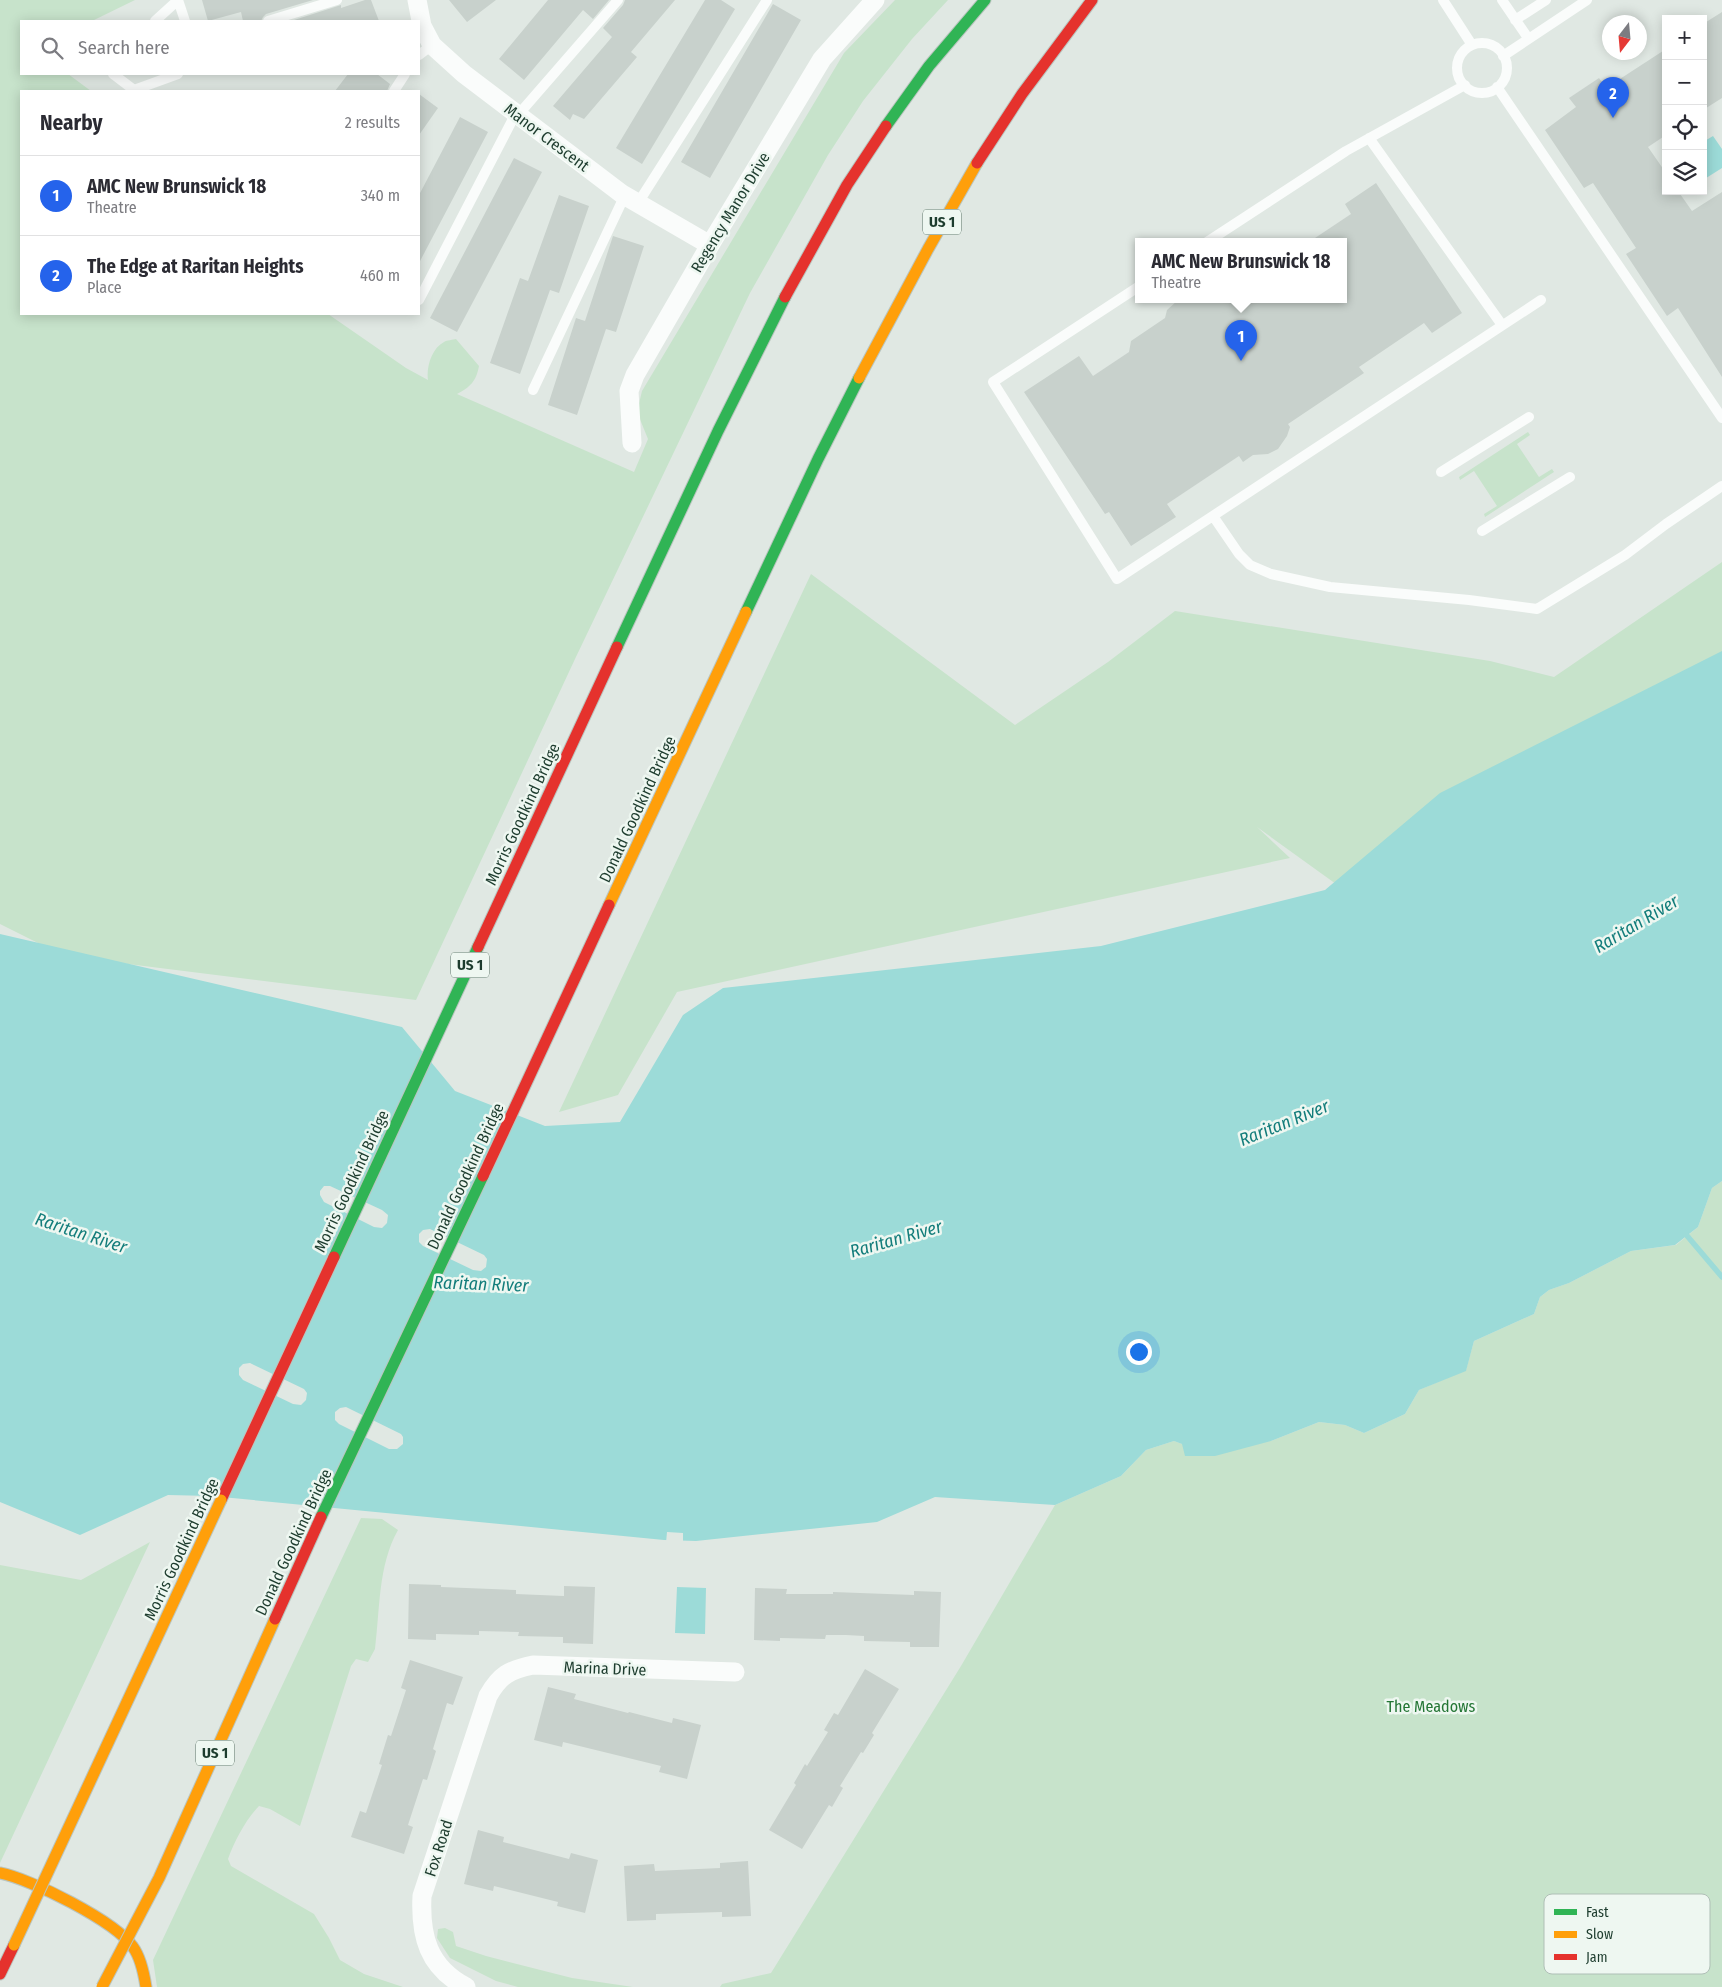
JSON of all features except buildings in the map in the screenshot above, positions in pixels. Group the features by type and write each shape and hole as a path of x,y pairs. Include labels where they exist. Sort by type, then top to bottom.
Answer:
{"highway":[{"name":"Morris Goodkind Bridge","path":"0,1974 718,431 800,267 848,184 901,104 958,31 985,0"},
{"name":"Donald Goodkind Bridge","path":"102,1987 159,1878 321,1517 404,1345 818,459 919,262 958,195 1001,124 1092,0"},
{"path":"0,1873 11,1875 110,1923 133,1946 144,1975 146,1987"}],"street":[{"name":"Manor Crescent","path":"417,0 425,50 464,74 631,199 710,245"},
{"name":"Regency Manor Drive","path":"632,443 629,391 634,375 822,59 875,0"},
{"name":"Marina Drive","path":"488,1696 496,1681 513,1669 533,1665 735,1672"},
{"name":"Fox Road","path":"466,1987 453,1980 436,1964 425,1941 421,1917 422,1896 488,1696"}],"lane":[{"path":"156,20 178,0 185,20"},
{"path":"271,20 337,0"},
{"path":"420,298 517,114 618,0"},
{"path":"533,390 631,199 767,0"},
{"path":"1443,0 1472,45"},
{"path":"1502,0 1528,38"},
{"path":"1515,20 1546,0"},
{"path":"1503,56 1571,4 1587,0"},
{"path":"1486,43 1499,50 1503,56 1507,69 1502,82 1497,87 1484,93 1470,90 1460,79 1458,64 1460,56 1472,45 1486,43"},
{"path":"114,75 134,90 175,75"},
{"path":"395,90 404,75"},
{"path":"1214,238 1370,138 1465,86"},
{"path":"1497,87 1722,418"},
{"path":"1370,138 1502,325"},
{"path":"1135,289 993,382 1117,579 1541,300"},
{"path":"1441,472 1529,417"},
{"path":"1482,531 1570,477"},
{"path":"1213,516 1239,554 1250,565 1271,574 1330,587 1469,600 1537,609 1625,555 1722,486"}],"green space":[{"path":"0,0 135,0 94,20 20,20 20,75 69,75 90,90 20,90 20,315 329,315 406,368 428,380 429,364 433,353 445,341 456,339 479,366 472,383 457,394 634,472 648,439 637,412 642,391 844,53 895,0 948,0 912,39 863,101 828,155 750,293 575,659 416,1000 64,956 0,924"},
{"path":"1528,432 1530,435 1517,444 1539,477 1552,469 1554,472 1485,517 1484,514 1497,506 1474,471 1460,480 1459,477"},
{"path":"1722,562 1722,735 1336,884 1257,827 1290,858 677,992 618,1095 559,1112 811,574 1015,725 1108,662 1175,611 1490,661 1554,677"},
{"name":"The Meadows","path":"1722,1181 1722,1987 720,1987 722,1984 771,1973 961,1666 1055,1505 1121,1476 1146,1450 1174,1441 1182,1444 1271,1441 1319,1422 1345,1425 1364,1433 1405,1414 1419,1390 1466,1370 1474,1341 1534,1314 1540,1297 1549,1290 1569,1283 1631,1251 1676,1245 1698,1227 1712,1188"},
{"path":"361,1518 382,1519 398,1530 391,1544 383,1573 375,1649 368,1662 356,1659 351,1666 300,1826 270,1809 259,1806 241,1831 228,1859 231,1866 314,1914 340,1960 364,1974 403,1987 157,1987 153,1960"},
{"path":"150,1542 0,1863 0,1565 81,1580"},
{"path":"445,1928 453,1932 456,1946 486,1956 572,1978 633,1987 518,1987 496,1981 450,1958 437,1938 438,1929"}],"water":[{"path":"1713,136 1722,149 1722,168 1707,177 1707,150 1707,140"},
{"name":"Raritan River","path":"1722,651 1722,1181 1712,1188 1698,1227 1675,1245 1631,1251 1569,1283 1549,1290 1540,1297 1534,1314 1474,1341 1466,1371 1419,1390 1405,1414 1364,1433 1345,1425 1319,1422 1271,1441 1215,1456 1185,1456 1182,1444 1174,1441 1146,1450 1121,1476 1055,1505 935,1497 877,1522 696,1541 664,1540 211,1496 168,1495 80,1535 0,1502 0,934 402,1027 455,1091 545,1126 620,1122 683,1015 723,988 1101,946 1325,890 1440,793"},
{"path":"677,1587 706,1588 705,1634 675,1633"}],"pier":[{"path":"324,1186 330,1186 382,1210 388,1215 387,1223 382,1228 374,1227 324,1202 320,1191"},
{"path":"430,1229 484,1255 487,1259 486,1267 481,1271 473,1270 423,1246 419,1242 419,1234 423,1230"},
{"path":"250,1363 304,1389 307,1393 306,1400 301,1405 293,1404 243,1380 239,1375 239,1368 243,1364"},
{"path":"346,1407 401,1434 403,1444 397,1449 389,1449 339,1424 335,1420 335,1412 340,1408"},
{"path":"667,1532 683,1533 683,1543 666,1543"}],"waterway":[{"path":"1683,1231 1722,1277"}],"traffic: fast":[{"path":"886,126 929,66 985,0"},
{"path":"617,647 718,431 785,297"},
{"path":"746,612 818,459 859,378"},
{"path":"334,1257 478,947"},
{"path":"321,1517 483,1176"}],"traffic: slow":[{"path":"859,378 928,249 977,163"},
{"path":"609,905 746,612"},
{"path":"14,1945 221,1500"},
{"path":"102,1987 159,1878 275,1619"},
{"path":"0,1873 51,1892 109,1925 136,1951 142,1966 146,1987"}],"traffic: jam":[{"path":"977,163 1022,94 1092,0"},
{"path":"785,297 847,185 886,126"},
{"path":"478,947 617,647"},
{"path":"483,1176 609,905"},
{"path":"221,1500 334,1257"},
{"path":"275,1619 321,1517"},
{"path":"0,1974 14,1945"}],"place":[{"name":"The Edge at Raritan Heights","path":"1613,118"},
{"name":"AMC New Brunswick 18","path":"1241,361"}]}
